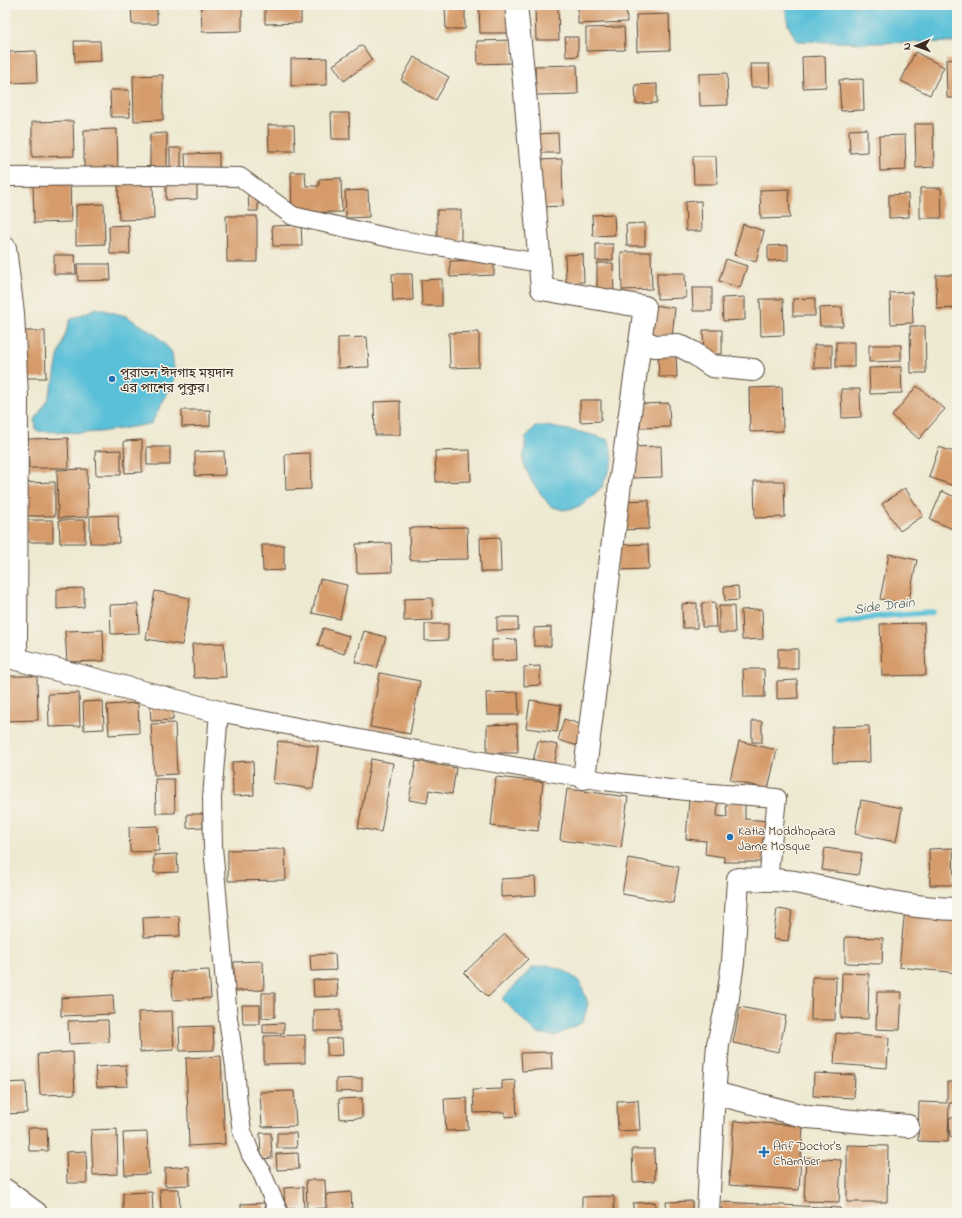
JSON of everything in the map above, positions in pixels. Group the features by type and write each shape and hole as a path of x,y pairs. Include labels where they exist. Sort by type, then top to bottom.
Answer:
{"main road":[{"path":"516,5 542,289 645,307 642,340 620,484 584,778"},
{"path":"5,248 13,313 17,398 11,516 16,659 219,712"},
{"path":"642,340 654,346 678,345 692,352 712,366 754,370"},
{"path":"708,1213 718,1044 727,1004 733,962 738,880 798,882 857,896 914,906 957,909"},
{"path":"714,1093 808,1117 908,1126"},
{"path":"5,1190 36,1213"}],"street":[{"path":"5,177 240,177 293,216 395,239 540,263"},
{"path":"279,1213 260,1169 251,1155 242,1131 238,1104 235,1067 228,1018 213,847 212,798 219,712 422,751 584,778 686,792 777,798 768,880"}],"water":[{"path":"785,5 957,5 957,42 867,43 797,41 788,25"},
{"path":"96,308 126,316 155,334 172,352 175,379 151,424 100,432 82,433 36,431 35,420 48,398 54,380 58,357 70,320"},
{"path":"536,426 546,426 585,433 609,440 613,460 602,487 580,507 563,510 550,506 532,482 523,462 526,437"},
{"path":"547,965 564,970 580,982 588,1003 583,1022 555,1036 536,1033 502,999 532,968"}],"building":[{"path":"131,5 157,5 157,24 132,24"},
{"path":"201,5 242,5 242,31 202,32"},
{"path":"265,5 301,5 301,23 265,24"},
{"path":"445,5 465,5 465,29 446,29"},
{"path":"479,5 510,5 510,33 480,33"},
{"path":"578,5 626,5 627,22 578,24"},
{"path":"535,6 558,6 559,40 536,40"},
{"path":"669,14 670,50 637,51 636,15"},
{"path":"624,27 625,50 586,51 586,28"},
{"path":"565,37 578,37 578,56 566,57"},
{"path":"512,40 513,63 478,64 477,41"},
{"path":"74,41 100,41 101,61 75,62"},
{"path":"362,45 372,60 344,81 333,65"},
{"path":"36,51 37,82 9,83 9,52"},
{"path":"915,52 944,67 930,95 901,81"},
{"path":"825,56 826,87 803,88 802,57"},
{"path":"414,57 449,77 436,100 401,80"},
{"path":"327,58 327,85 291,86 291,59"},
{"path":"957,59 957,98 947,98 946,60"},
{"path":"750,64 769,64 770,87 751,87"},
{"path":"577,65 578,94 536,95 535,66"},
{"path":"727,73 728,105 700,106 699,74"},
{"path":"163,75 163,120 134,121 133,76"},
{"path":"863,79 864,110 841,111 839,80"},
{"path":"657,84 657,103 636,104 635,85"},
{"path":"110,90 129,90 130,117 111,117"},
{"path":"331,113 349,113 350,139 332,139"},
{"path":"73,121 74,156 32,157 32,122"},
{"path":"915,124 933,124 934,167 916,168"},
{"path":"268,125 294,125 295,151 269,151"},
{"path":"117,129 118,174 84,174 84,130"},
{"path":"867,129 867,152 850,153 849,130"},
{"path":"167,133 167,167 150,167 150,134"},
{"path":"558,133 559,153 535,153 535,134"},
{"path":"905,135 906,170 880,171 879,136"},
{"path":"170,148 181,148 181,169 170,170"},
{"path":"219,153 219,173 186,174 185,154"},
{"path":"693,156 716,156 717,184 694,184"},
{"path":"562,159 563,206 540,207 539,160"},
{"path":"291,172 305,172 306,186 319,186 319,179 341,178 342,212 292,213"},
{"path":"166,178 197,178 197,199 166,200"},
{"path":"70,179 71,222 34,223 33,180"},
{"path":"118,183 153,183 154,219 119,220"},
{"path":"920,188 941,188 942,218 920,218"},
{"path":"789,189 790,218 761,219 760,190"},
{"path":"368,190 369,217 346,218 345,191"},
{"path":"248,193 258,193 258,211 249,211"},
{"path":"908,194 909,217 889,218 889,195"},
{"path":"701,201 702,231 686,231 685,202"},
{"path":"104,204 105,244 76,245 76,205"},
{"path":"437,210 461,210 461,242 437,243"},
{"path":"614,214 615,235 593,236 592,215"},
{"path":"226,216 257,216 257,262 227,262"},
{"path":"645,223 645,246 627,246 626,224"},
{"path":"743,224 764,231 756,262 734,255"},
{"path":"129,225 130,254 110,254 109,226"},
{"path":"301,225 302,246 273,246 272,226"},
{"path":"596,244 613,244 613,260 596,261"},
{"path":"788,245 788,260 768,261 768,246"},
{"path":"621,252 651,252 652,289 622,290"},
{"path":"583,254 584,282 566,283 565,255"},
{"path":"54,255 75,255 76,274 54,274"},
{"path":"726,259 747,266 740,288 719,281"},
{"path":"494,260 494,275 450,277 450,261"},
{"path":"597,263 613,263 614,294 597,294"},
{"path":"77,264 110,264 111,280 78,281"},
{"path":"657,273 685,273 686,298 657,299"},
{"path":"392,274 412,274 413,300 393,301"},
{"path":"936,275 957,275 957,308 937,309"},
{"path":"442,279 442,306 422,306 421,280"},
{"path":"692,288 712,288 712,311 693,311"},
{"path":"912,292 913,323 891,324 890,293"},
{"path":"745,297 745,320 723,321 722,298"},
{"path":"815,298 815,316 793,316 793,299"},
{"path":"760,299 783,299 784,335 761,336"},
{"path":"653,305 675,308 672,338 650,335"},
{"path":"842,307 843,326 820,326 819,308"},
{"path":"910,326 925,326 926,373 911,373"},
{"path":"703,330 722,330 722,354 704,354"},
{"path":"23,331 45,331 46,378 24,378"},
{"path":"479,332 479,367 450,368 449,333"},
{"path":"367,337 369,367 338,368 338,338"},
{"path":"836,342 854,342 854,367 836,367"},
{"path":"814,345 832,345 832,368 814,368"},
{"path":"869,345 901,345 901,361 869,362"},
{"path":"658,355 676,355 677,377 659,377"},
{"path":"901,367 902,393 870,394 869,368"},
{"path":"917,386 945,409 919,439 892,416"},
{"path":"782,387 783,431 750,432 749,388"},
{"path":"841,389 860,389 861,417 842,418"},
{"path":"580,400 601,400 601,421 580,422"},
{"path":"400,401 400,435 375,435 374,402"},
{"path":"669,403 670,427 640,428 640,404"},
{"path":"182,410 210,410 210,426 182,427"},
{"path":"68,438 69,468 29,468 28,439"},
{"path":"142,440 142,472 125,473 124,441"},
{"path":"661,446 662,477 631,478 630,447"},
{"path":"147,447 170,447 170,465 147,465"},
{"path":"939,447 957,453 957,487 929,477"},
{"path":"121,450 121,475 96,475 95,451"},
{"path":"470,450 471,481 436,482 435,451"},
{"path":"224,451 225,475 195,476 195,452"},
{"path":"310,453 311,489 286,490 285,454"},
{"path":"87,469 88,517 58,518 57,470"},
{"path":"754,481 784,481 785,517 755,518"},
{"path":"55,482 55,516 26,516 25,483"},
{"path":"905,488 923,516 900,531 882,504"},
{"path":"942,491 957,498 957,531 930,519"},
{"path":"649,500 649,529 621,530 620,501"},
{"path":"118,515 119,543 90,543 90,516"},
{"path":"26,520 53,520 53,542 27,542"},
{"path":"59,520 85,520 85,543 60,543"},
{"path":"467,527 468,559 410,560 409,528"},
{"path":"500,537 501,572 481,572 480,538"},
{"path":"391,543 392,572 357,573 356,544"},
{"path":"648,544 649,569 617,570 616,545"},
{"path":"262,545 284,545 284,570 263,571"},
{"path":"889,554 917,560 908,604 880,599"},
{"path":"320,579 347,585 340,619 312,613"},
{"path":"738,586 739,600 725,601 724,587"},
{"path":"84,588 84,607 57,609 57,589"},
{"path":"155,591 190,598 182,645 146,639"},
{"path":"432,598 433,620 404,621 404,599"},
{"path":"715,602 716,627 702,627 702,603"},
{"path":"697,603 697,628 683,628 682,604"},
{"path":"138,604 139,633 111,634 110,605"},
{"path":"719,606 734,606 735,633 719,633"},
{"path":"762,609 763,639 742,640 741,610"},
{"path":"497,617 518,617 518,630 497,631"},
{"path":"924,623 926,675 882,676 880,624"},
{"path":"425,624 448,624 448,640 425,641"},
{"path":"551,627 551,646 534,646 534,628"},
{"path":"323,628 349,636 344,654 318,645"},
{"path":"103,630 104,661 67,662 65,631"},
{"path":"364,631 386,637 377,668 355,662"},
{"path":"516,639 517,660 492,661 492,640"},
{"path":"224,643 226,677 194,678 192,644"},
{"path":"778,649 798,649 798,669 778,669"},
{"path":"540,666 540,685 524,686 524,667"},
{"path":"743,669 764,669 765,697 744,697"},
{"path":"380,673 420,681 410,734 370,727"},
{"path":"5,676 37,676 38,720 5,721"},
{"path":"797,680 798,698 777,699 777,681"},
{"path":"518,692 519,715 487,715 486,693"},
{"path":"79,693 80,726 49,727 48,694"},
{"path":"530,700 561,705 557,732 526,728"},
{"path":"103,701 104,729 84,730 83,702"},
{"path":"138,703 139,733 109,735 107,705"},
{"path":"173,705 173,720 151,721 150,706"},
{"path":"564,719 583,725 578,746 558,740"},
{"path":"752,721 762,721 762,742 752,742"},
{"path":"175,723 177,774 154,775 151,724"},
{"path":"517,724 518,753 487,753 487,725"},
{"path":"869,726 870,762 833,763 832,727"},
{"path":"278,741 318,746 313,789 273,783"},
{"path":"538,741 558,745 554,765 533,761"},
{"path":"739,741 777,750 768,789 730,780"},
{"path":"371,759 393,763 381,832 358,828"},
{"path":"253,761 254,795 233,796 232,762"},
{"path":"416,761 456,768 452,794 429,790 427,803 409,800"},
{"path":"496,777 543,782 538,831 491,826"},
{"path":"155,779 174,779 175,813 156,813"},
{"path":"567,789 628,797 621,848 560,840"},
{"path":"689,800 718,802 717,816 727,817 726,802 745,802 745,819 768,821 768,862 724,862 724,857 705,854 706,841 686,839"},
{"path":"861,800 902,808 896,842 855,834"},
{"path":"187,814 203,814 203,827 187,828"},
{"path":"158,826 159,851 130,852 129,827"},
{"path":"825,848 862,853 858,875 822,870"},
{"path":"953,848 954,885 930,885 929,849"},
{"path":"285,849 286,880 228,881 228,850"},
{"path":"177,854 178,872 154,873 154,855"},
{"path":"628,858 679,867 673,903 622,894"},
{"path":"535,877 536,895 501,897 501,879"},
{"path":"777,909 792,911 788,941 773,939"},
{"path":"905,909 957,914 957,973 899,967"},
{"path":"179,916 180,936 144,937 143,918"},
{"path":"505,934 528,959 488,997 464,973"},
{"path":"845,937 883,938 882,964 845,963"},
{"path":"335,954 336,970 311,971 310,955"},
{"path":"263,961 264,990 234,991 234,962"},
{"path":"209,970 211,998 173,1000 171,972"},
{"path":"842,973 869,974 868,1019 841,1018"},
{"path":"812,977 836,977 835,1020 811,1020"},
{"path":"337,979 338,996 314,997 313,980"},
{"path":"877,992 902,992 900,1030 876,1029"},
{"path":"262,993 275,993 275,1017 262,1018"},
{"path":"113,995 114,1014 61,1016 61,998"},
{"path":"242,1005 260,1005 260,1024 243,1024"},
{"path":"740,1007 786,1016 779,1052 733,1043"},
{"path":"340,1009 340,1031 314,1031 314,1010"},
{"path":"172,1011 174,1050 140,1052 138,1012"},
{"path":"108,1020 109,1042 69,1044 68,1021"},
{"path":"284,1023 284,1033 263,1033 263,1024"},
{"path":"213,1026 214,1050 180,1051 179,1027"},
{"path":"836,1033 889,1038 887,1068 834,1064"},
{"path":"305,1035 305,1063 264,1064 264,1036"},
{"path":"342,1038 343,1055 327,1056 327,1039"},
{"path":"73,1052 75,1094 40,1095 38,1054"},
{"path":"551,1052 552,1069 522,1071 521,1053"},
{"path":"221,1056 225,1144 189,1146 186,1058"},
{"path":"126,1065 128,1086 97,1087 95,1067"},
{"path":"814,1073 855,1075 854,1098 813,1096"},
{"path":"362,1078 362,1091 336,1092 336,1079"},
{"path":"515,1080 517,1116 505,1117 505,1112 474,1113 473,1090 502,1089 502,1081"},
{"path":"26,1082 27,1113 5,1114 5,1083"},
{"path":"947,1082 957,1082 957,1103 949,1103 948,1142 918,1141 919,1102 947,1103"},
{"path":"294,1091 296,1126 262,1127 260,1092"},
{"path":"362,1098 362,1118 340,1119 339,1099"},
{"path":"467,1098 468,1130 446,1131 444,1099"},
{"path":"638,1100 640,1130 618,1131 617,1101"},
{"path":"949,1118 957,1118 957,1136 950,1137"},
{"name":"Arif Doctor's Chamber","path":"734,1121 803,1126 799,1190 729,1185"},
{"path":"28,1128 47,1128 48,1151 29,1151"},
{"path":"117,1129 118,1174 93,1175 91,1130"},
{"path":"147,1132 149,1174 125,1175 123,1133"},
{"path":"260,1133 271,1133 272,1158 261,1159"},
{"path":"277,1133 296,1133 297,1148 277,1148"},
{"path":"847,1145 888,1146 887,1202 847,1202"},
{"path":"632,1149 654,1149 655,1181 633,1182"},
{"path":"86,1151 87,1183 67,1183 66,1152"},
{"path":"298,1153 299,1169 277,1170 276,1154"},
{"path":"806,1158 841,1160 839,1202 804,1201"},
{"path":"189,1166 190,1185 165,1186 165,1168"},
{"path":"306,1180 325,1180 326,1208 307,1209"},
{"path":"303,1187 304,1208 285,1209 284,1188"},
{"path":"160,1189 179,1189 180,1213 161,1213"},
{"path":"152,1192 153,1213 123,1213 123,1193"},
{"path":"351,1192 352,1210 328,1211 327,1194"},
{"path":"614,1196 614,1213 582,1213 582,1197"},
{"path":"692,1201 692,1213 667,1213 666,1202"},
{"path":"655,1202 655,1213 633,1213 633,1203"},
{"path":"722,1202 840,1208 840,1213 721,1213"},
{"path":"265,1203 265,1213 241,1213 241,1204"}],"waterway":[{"name":"Side Drain","path":"839,623 880,616 932,612"}],"place":[{"name":"পুরাতন ঈদগাহ ময়দান এর পাশের পুকুর।","path":"112,379"},
{"name":"Katia Moddhopara Jame Mosque","path":"730,837"},
{"name":"Arif Doctor's Chamber","path":"764,1152"}]}
